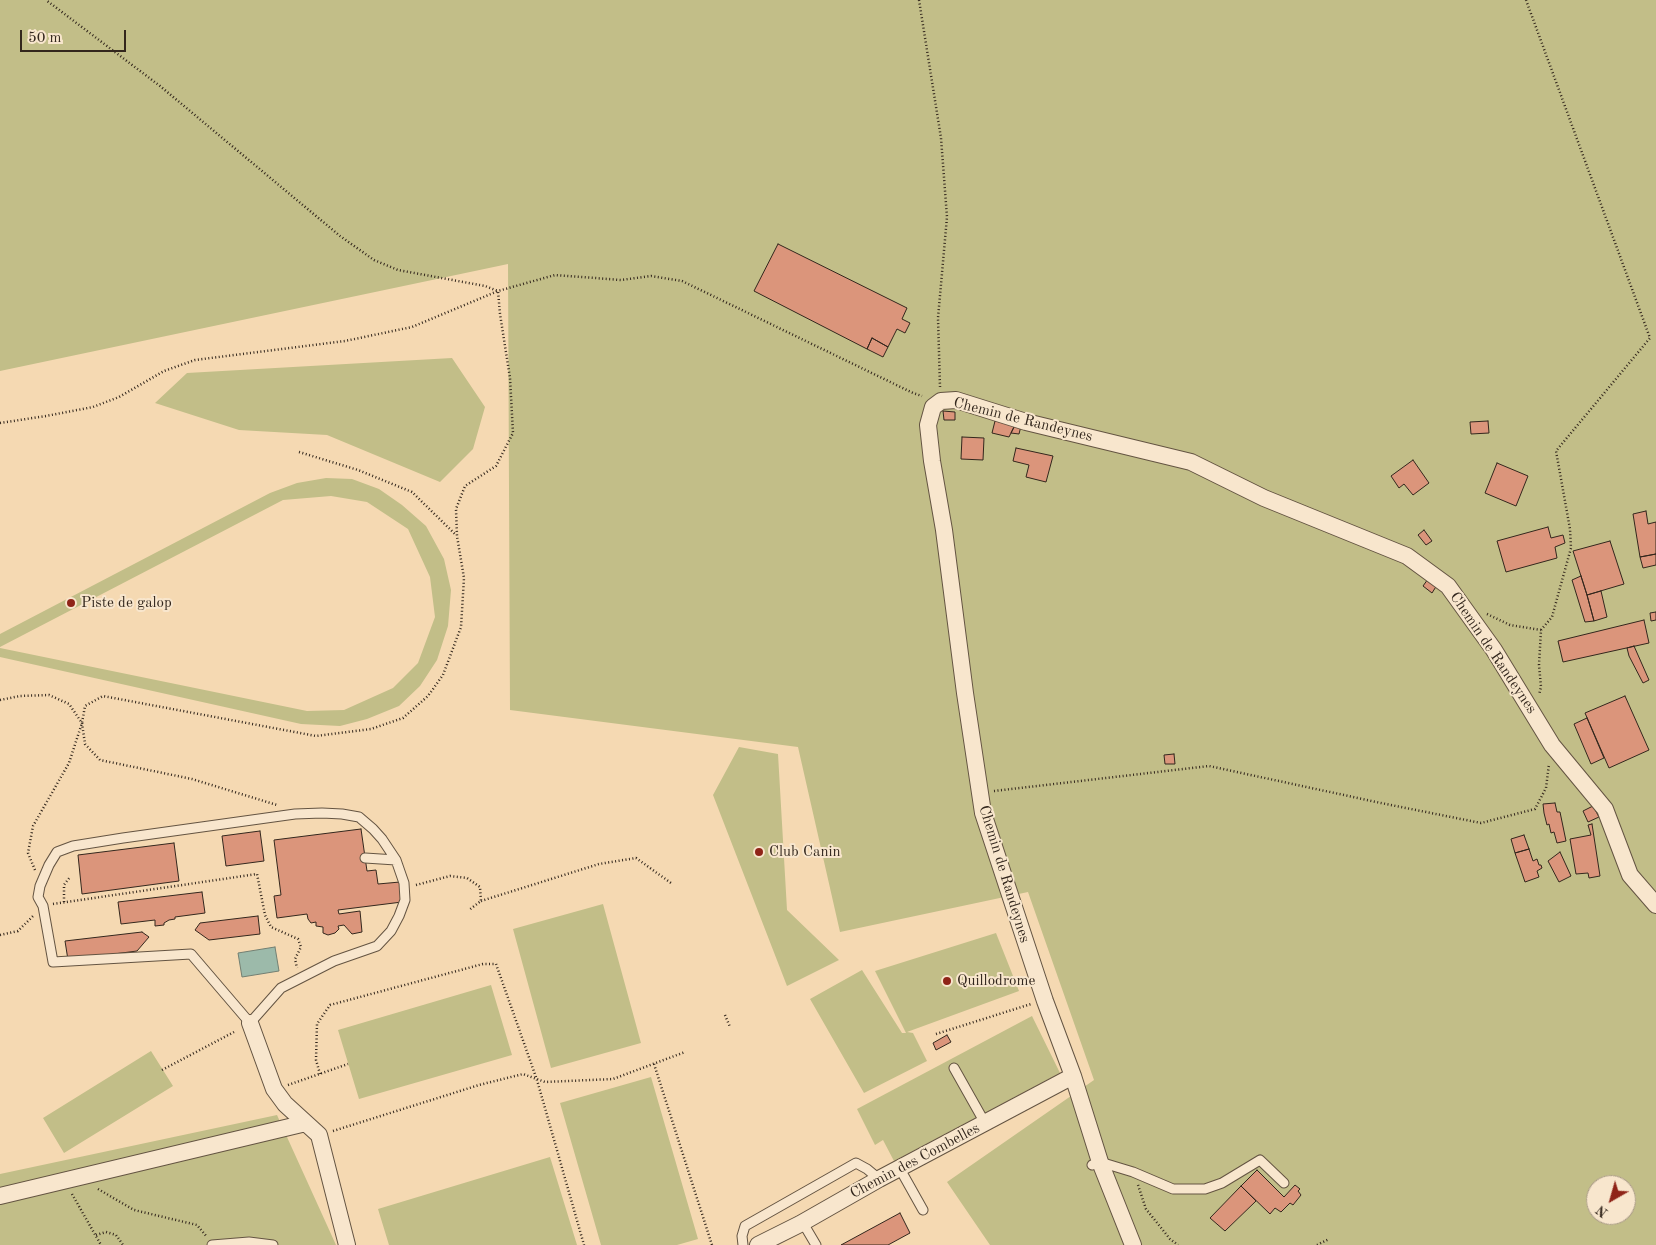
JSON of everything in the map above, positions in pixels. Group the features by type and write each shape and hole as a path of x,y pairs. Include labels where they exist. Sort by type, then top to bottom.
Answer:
{"street":[{"name":"Chemin de Randeynes","path":"1133,1245 1096,1163 1073,1076 1045,1001 983,813 929,434 928,424 933,407 941,401 956,400 1026,422 1191,462 1264,498 1407,556 1448,586 1494,650 1552,745 1605,809 1630,875 1656,905"},
{"path":"250,1023 274,1089 285,1104 319,1135 347,1245"},
{"name":"Chemin des Combelles","path":"758,1245 803,1223 879,1179 1073,1076"},
{"path":"0,1196 306,1123"}],"lane":[{"path":"295,814 342,814 359,817 382,839 396,860 404,883 405,900 391,932 377,946 334,961 281,988 250,1023 191,954 53,962 43,906 38,897 40,886 57,852 72,846 295,814"},
{"path":"365,858 396,860"},
{"path":"954,1068 985,1123"},
{"path":"1096,1163 1133,1172 1173,1189 1205,1189 1222,1183 1260,1160 1284,1183"},
{"path":"743,1245 742,1236 745,1226 856,1163 879,1179"},
{"path":"900,1169 923,1210"},
{"path":"803,1223 816,1245"},
{"path":"212,1245 250,1242 274,1245"}],"path":[{"path":"46,0 160,86 340,236 374,260 398,270 486,286 498,291"},
{"path":"0,423 93,407 119,398 164,371 195,360 345,340 412,327 498,291 555,275 621,280 651,276 682,281 913,393 941,401 938,318 947,217 941,138 919,0"},
{"path":"1526,0 1650,338 1556,451 1570,529 1571,548 1552,617 1541,630 1539,665 1541,686 1535,716"},
{"path":"40,886 28,853 33,826 69,763 86,706 103,696 316,736 371,729 404,718 428,696 443,674 460,627 464,578 457,536 456,509 465,486 496,466 513,433 510,378 498,291"},
{"path":"299,452 358,470 412,492 457,536"},
{"path":"1483,612 1510,625 1541,630"},
{"path":"0,700 20,696 49,695 69,704 82,724 85,744 100,760 192,779 272,802 295,814"},
{"path":"979,792 1209,766 1481,823 1535,809 1546,788 1552,745"},
{"path":"469,910 481,901 599,864 636,858 672,883"},
{"path":"0,935 18,931 43,906 257,874 265,915 271,927 298,939 301,947 296,959 300,978"},
{"path":"405,888 450,876 467,878 480,887 481,901"},
{"path":"64,902 64,885 70,877"},
{"path":"320,1074 316,1060 317,1024 330,1005 483,964 496,964 537,1080 584,1245"},
{"path":"936,1034 1029,1004 1045,1001"},
{"path":"725,1015 730,1027"},
{"path":"162,1070 234,1032"},
{"path":"319,1135 479,1085 523,1074 545,1082 614,1079 685,1052"},
{"path":"274,1089 348,1064"},
{"path":"654,1064 712,1245"},
{"path":"1133,1172 1146,1209 1170,1239 1178,1245"},
{"path":"72,1180 101,1245"},
{"path":"72,1180 134,1210 198,1225 212,1245"},
{"path":"96,1236 106,1232 116,1235 123,1245"},
{"path":"1317,1245 1329,1239"}],"shaded area":[{"path":"0,0 1656,0 1656,1245 990,1245 947,1182 1094,1080 1028,892 840,932 798,747 510,710 508,264 0,371"},
{"path":"452,358 485,407 473,449 440,482 327,435 239,430 155,403 187,373"},
{"name":"Piste de galop","path":"326,478 352,479 379,489 402,505 426,526 444,559 451,590 448,626 437,660 420,686 399,706 367,719 340,726 301,724 0,657 0,648 307,711 344,710 393,688 418,663 435,617 430,577 408,529 367,502 331,496 283,500 0,647 0,634 270,493 297,483"},
{"name":"Club Canin","path":"739,747 778,754 787,910 839,960 787,986 713,795"},
{"path":"603,904 641,1043 551,1068 513,929"},
{"path":"996,933 1019,991 907,1032 913,1033 927,1061 864,1093 810,999 862,970 902,1033 906,1033 875,971"},
{"path":"275,947 279,971 242,977 238,953"},
{"path":"491,985 512,1055 359,1099 338,1030"},
{"path":"1032,1016 1060,1073 894,1161 883,1140 875,1145 857,1109"},
{"path":"151,1051 173,1086 64,1153 43,1118"},
{"path":"651,1077 698,1239 677,1245 601,1245 560,1103"},
{"path":"277,1115 336,1245 0,1245 0,1174"},
{"path":"550,1157 577,1245 389,1245 378,1209"}],"building":[{"path":"778,244 907,308 902,319 910,323 905,333 897,329 888,347 872,338 867,349 754,291"},
{"path":"872,338 888,347 883,357 867,349"},
{"path":"943,411 955,412 955,420 944,420"},
{"path":"995,421 1015,425 1009,437 992,433"},
{"path":"1488,421 1489,433 1471,434 1470,422"},
{"path":"1015,425 1021,426 1019,434 1011,433"},
{"path":"962,437 984,438 983,460 961,459"},
{"path":"1016,448 1053,456 1046,482 1026,477 1029,465 1013,461"},
{"path":"1413,460 1429,483 1413,495 1404,484 1399,488 1391,476"},
{"path":"1497,463 1528,476 1516,506 1485,493"},
{"path":"1646,511 1648,524 1656,522 1656,554 1640,557 1633,514"},
{"path":"1548,527 1551,538 1563,535 1565,543 1555,547 1557,558 1506,572 1497,541"},
{"path":"1424,530 1432,541 1426,545 1418,535"},
{"path":"1610,541 1624,584 1587,595 1573,551"},
{"path":"1656,554 1656,565 1643,568 1640,557"},
{"path":"1581,576 1594,621 1585,622 1572,580"},
{"path":"1428,579 1437,585 1432,593 1423,586"},
{"path":"1601,591 1607,617 1594,621 1587,595"},
{"path":"1656,612 1656,620 1651,621 1650,613"},
{"path":"1644,620 1649,643 1563,662 1558,641"},
{"path":"1634,646 1649,680 1643,683 1629,656 1627,648"},
{"path":"1625,696 1649,750 1609,768 1585,713"},
{"path":"1587,718 1604,758 1591,764 1574,724"},
{"path":"1174,754 1175,764 1165,764 1164,755"},
{"path":"1555,803 1557,812 1560,812 1566,841 1557,843 1554,832 1551,833 1549,824 1547,825 1543,804"},
{"path":"1593,806 1599,817 1588,822 1583,811"},
{"path":"1592,824 1600,876 1589,878 1588,873 1576,874 1570,839 1591,835 1588,825"},
{"path":"361,829 367,871 376,870 378,884 400,882 402,902 338,910 339,914 360,911 362,932 352,934 344,925 338,926 339,929 335,933 328,935 323,933 323,927 316,926 316,922 311,923 307,914 277,918 274,896 281,895 274,840"},
{"path":"260,831 264,861 226,866 222,836"},
{"path":"1524,835 1529,849 1515,853 1511,839"},
{"path":"174,843 179,881 82,894 78,855"},
{"path":"1529,849 1533,861 1537,859 1542,868 1537,871 1539,877 1525,882 1515,853"},
{"path":"1560,852 1571,876 1559,882 1548,861"},
{"path":"202,892 205,913 175,917 175,919 164,923 164,925 155,926 155,920 121,924 118,902"},
{"path":"258,916 260,934 209,940 195,930 200,923"},
{"path":"142,932 149,937 137,951 68,960 65,941"},
{"path":"947,1035 951,1042 936,1050 933,1043"},
{"path":"1257,1170 1284,1197 1295,1185 1300,1189 1298,1191 1301,1195 1293,1205 1290,1203 1281,1212 1275,1208 1270,1214 1241,1186"},
{"path":"1241,1186 1256,1201 1225,1231 1210,1218"},
{"path":"900,1213 910,1233 888,1245 841,1245"}],"place":[{"name":"Piste de galop","path":"71,603"},
{"name":"Club Canin","path":"759,852"},
{"name":"Quillodrome","path":"947,981"}]}
